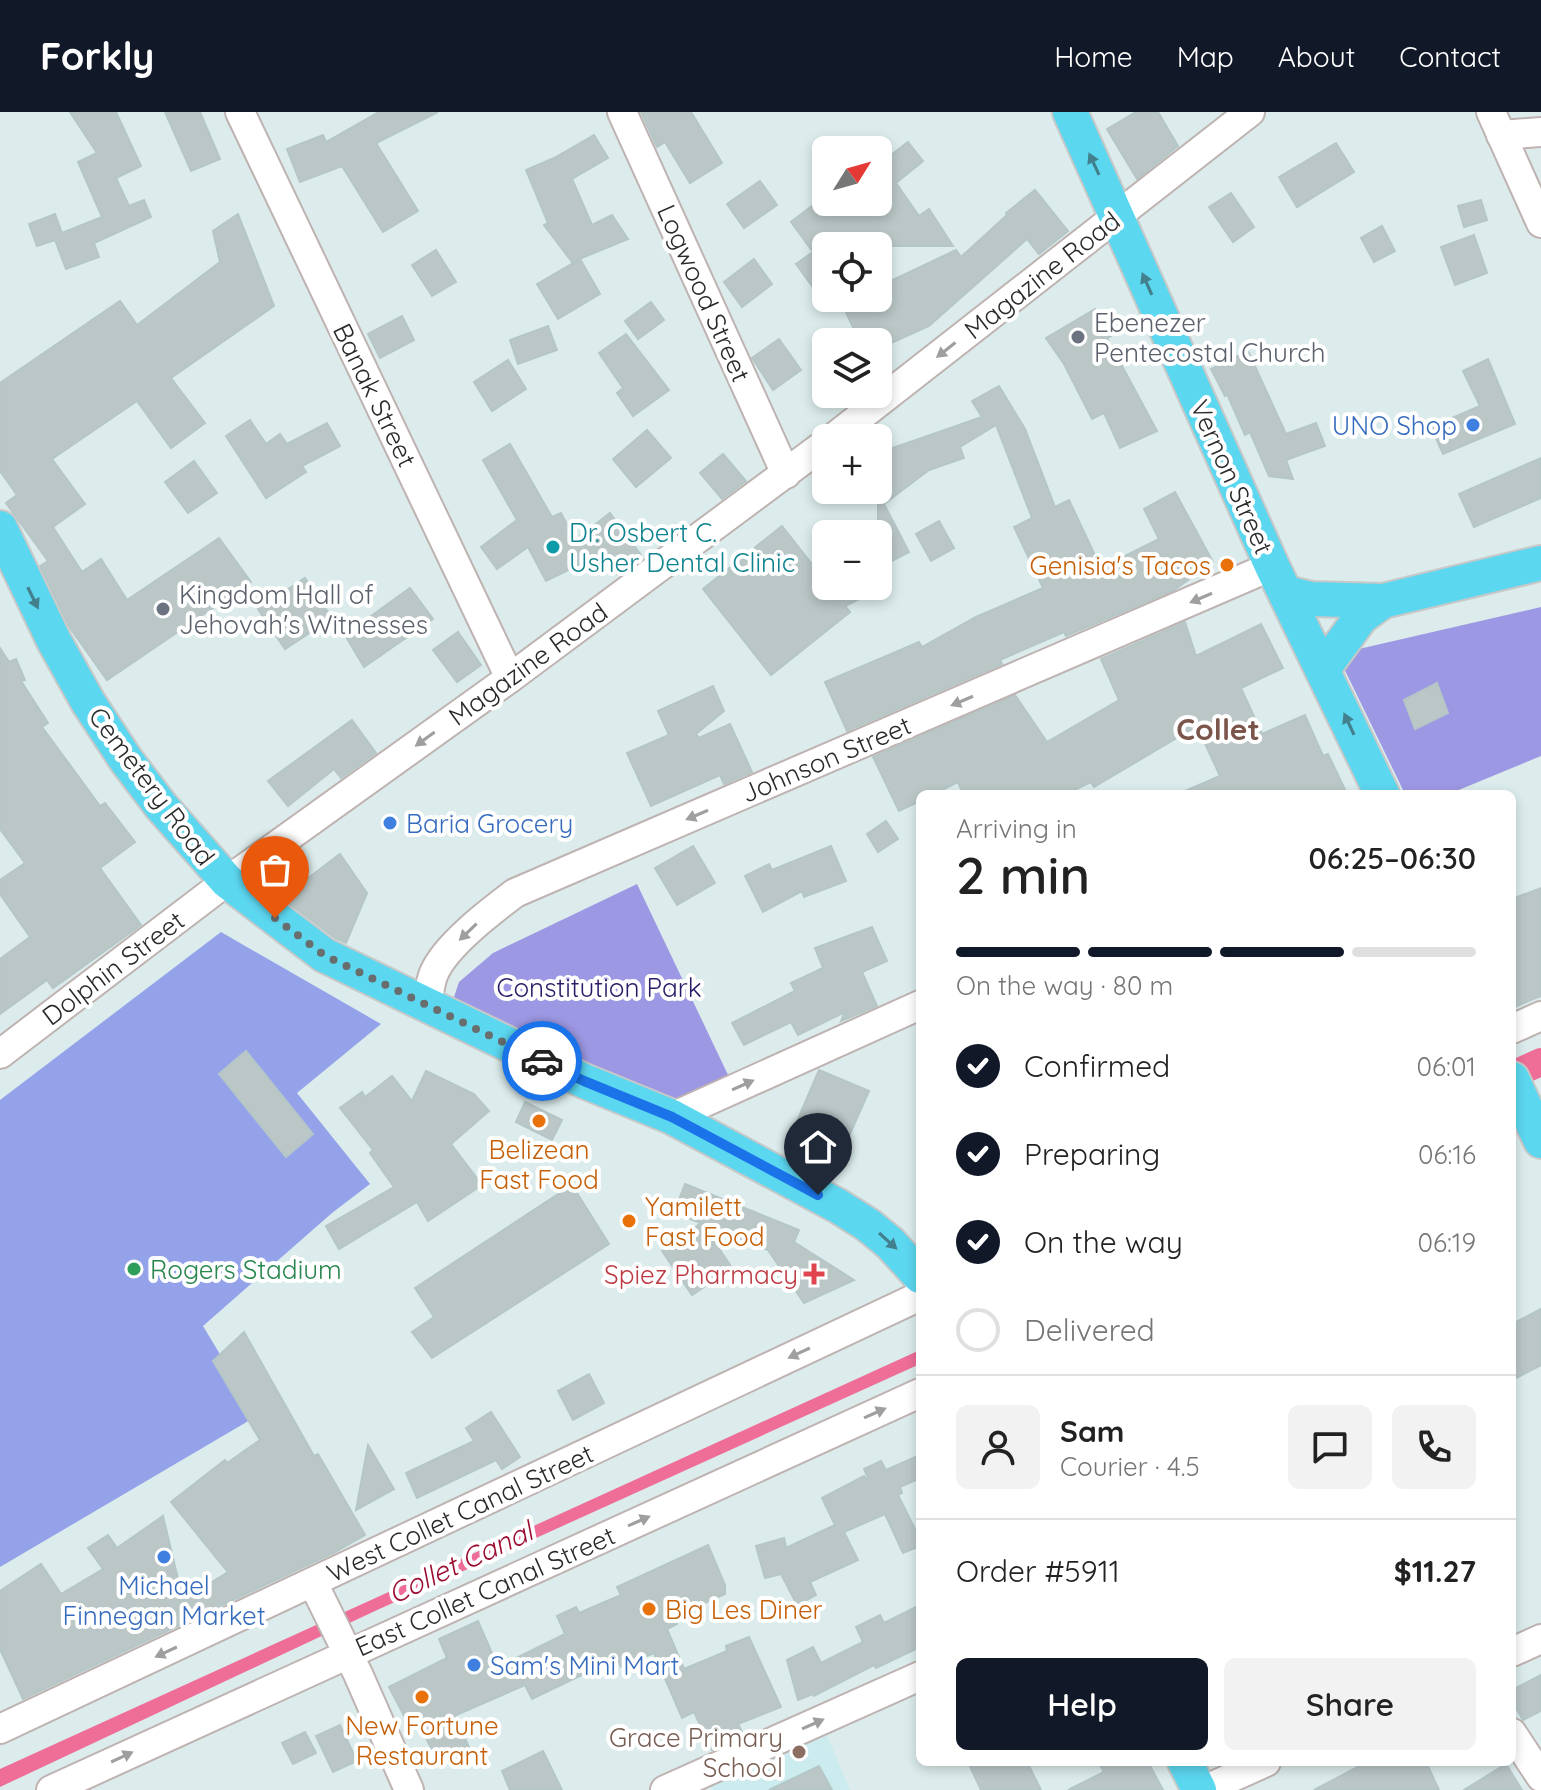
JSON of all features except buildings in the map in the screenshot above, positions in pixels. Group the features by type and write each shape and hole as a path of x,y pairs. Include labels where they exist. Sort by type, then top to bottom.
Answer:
{"main road":[{"name":"Vernon Street","path":"1070,112 1279,579 1380,790"},
{"name":"Cemetery Road","path":"0,528 54,641 88,702 161,806 227,881 324,955 584,1081 672,1117 868,1225 890,1243 916,1272"},
{"path":"1279,579 1311,599 1383,601 1541,563"},
{"path":"1323,669 1361,617 1383,601"},
{"path":"1187,1766 1202,1790"}],"street":[{"name":"Logwood Street","path":"622,112 786,474"},
{"name":"Magazine Road","path":"851,424 1250,112"},
{"name":"Banak Street","path":"244,114 510,678"},
{"path":"1496,124 1541,132"},
{"path":"1496,124 1541,223"},
{"name":"Magazine Road","path":"227,881 510,678 812,454"},
{"name":"Johnson Street","path":"427,1005 434,973 451,951 490,912 515,893 1279,579"},
{"name":"Dolphin Street","path":"0,1054 227,881"},
{"path":"672,1117 916,1007"},
{"path":"1516,1027 1541,1016"},
{"name":"West Collet Canal Street","path":"0,1729 319,1595 916,1298"},
{"name":"East Collet Canal Street","path":"51,1790 344,1646 916,1395"},
{"path":"319,1595 409,1790"},
{"path":"1516,1650 1541,1639"},
{"path":"665,1790 916,1678"},
{"path":"1516,1739 1541,1777"},
{"path":"1202,1790 1257,1766"}],"shaded area":[{"name":"Rogers Stadium","path":"221,932 381,1024 297,1093 370,1184 332,1213 203,1326 257,1416 0,1567 0,1100"},
{"name":"Grace Primary School","path":"823,1726 850,1790 713,1790 707,1778"}],"green space":[{"path":"1541,607 1541,756 1459,790 1403,790 1337,654"},
{"name":"Constitution Park","path":"637,884 730,1079 680,1103 462,1013 454,997 459,982 493,953"}],"water":[{"path":"916,1352 916,1366 375,1611 0,1787 0,1769"}],"waterway":[{"name":"Collet Canal","path":"1516,1073 1541,1062"}],"way so far":[{"path":"275,918 324,955 542,1061"}],"place":[{"name":"Ebenezer Pentecostal Church","path":"1078,337"},
{"name":"UNO Shop","path":"1473,425"},
{"name":"Dr. Osbert C. Usher Dental Clinic","path":"553,547"},
{"name":"Genisia's Tacos","path":"1227,565"},
{"name":"Kingdom Hall of Jehovah's Witnesses","path":"163,609"},
{"name":"Baria Grocery","path":"390,823"},
{"name":"Belizean Fast Food","path":"539,1121"},
{"name":"Yamilett Fast Food","path":"629,1221"},
{"name":"Rogers Stadium","path":"134,1269"},
{"name":"Spiez Pharmacy","path":"814,1274"},
{"name":"Michael Finnegan Market","path":"164,1557"},
{"name":"Big Les Diner","path":"649,1609"},
{"name":"Sam's Mini Mart","path":"474,1665"},
{"name":"New Fortune Restaurant","path":"422,1697"},
{"name":"Grace Primary School","path":"799,1752"}],"district":[{"name":"Collet","path":"1218,729"}],"route":[{"path":"542,1061 672,1117 818,1195"}]}
